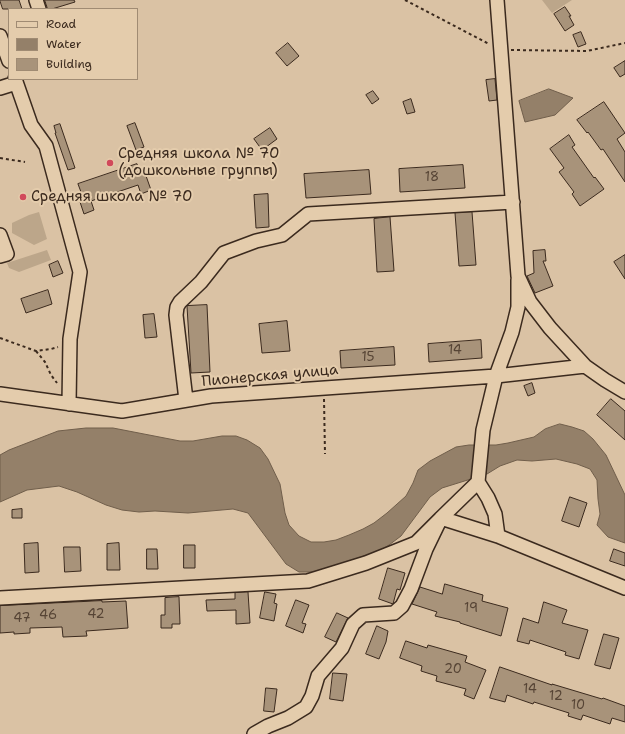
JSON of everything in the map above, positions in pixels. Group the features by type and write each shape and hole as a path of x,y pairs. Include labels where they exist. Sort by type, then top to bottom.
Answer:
{"street":[{"path":"497,0 518,276 518,307 512,332 496,376 483,430 478,482 488,498 495,514 498,536"},
{"path":"4,41 8,57"},
{"path":"0,88 16,81 31,124 46,146 80,272 70,339 69,399"},
{"path":"186,400 176,315 177,308 180,302 201,282 224,253 256,241 282,234 308,214 513,202"},
{"path":"0,235 6,254 0,256"},
{"path":"518,276 530,302 538,313 585,366 625,392"},
{"name":"Пионерская улица","path":"0,394 49,401 69,399 122,411 211,396 496,376 585,366"},
{"path":"0,598 308,581 366,563 416,543 478,482"},
{"path":"441,518 498,536 625,588"},
{"path":"254,734 268,726 288,718 306,707 312,696 318,676 342,648 353,624 363,615 394,613 402,606 411,589 426,549 441,518"}],"path":[{"path":"0,158 25,162"},
{"path":"0,338 36,351 70,344"},
{"path":"36,351 45,362 51,375 69,399"},
{"path":"324,388 325,454"}],"shaded area":[{"path":"542,0 572,0 552,13"},
{"path":"39,212 47,239 34,245 12,233 12,223"},
{"path":"47,250 51,260 19,272 9,268 7,263"}],"water":[{"path":"549,89 573,98 555,115 525,122 519,101"},
{"path":"560,424 584,431 593,439 606,455 625,495 625,543 608,537 597,525 600,514 597,480 590,469 556,459 532,461 517,460 500,466 487,474 442,488 430,497 401,536 389,545 375,554 330,569 314,572 299,572 286,564 248,513 233,509 188,513 155,511 139,512 122,510 59,486 27,490 0,502 0,455 58,431 86,428 113,428 180,441 193,441 222,436 236,436 247,440 260,448 268,459 280,484 285,513 289,525 299,536 311,542 324,542 336,540 374,523 406,496 418,470 430,461 456,447 508,443 534,437 545,429"}],"building":[{"path":"0,0 19,0 22,8 8,8 3,9"},
{"path":"45,0 74,0 75,2 55,8 48,8"},
{"path":"565,7 571,16 569,16 574,25 565,31 554,14"},
{"path":"581,32 586,44 578,47 573,35"},
{"path":"288,43 299,56 287,66 276,53"},
{"path":"625,61 625,74 620,77 614,68"},
{"path":"495,79 497,100 489,101 486,80"},
{"path":"373,91 379,99 372,104 366,95"},
{"path":"411,99 415,112 407,114 403,102"},
{"path":"604,102 625,133 617,139 625,152 625,182 603,149 601,150 577,120"},
{"path":"135,123 144,147 136,150 127,126"},
{"path":"60,124 75,168 68,170 55,133 54,126"},
{"path":"270,128 277,139 262,150 254,139"},
{"path":"569,135 575,145 572,147 594,178 595,177 604,189 580,206 572,194 574,192 559,172 564,168 550,149"},
{"path":"137,164 140,174 145,173 151,190 141,194 138,185 91,201 94,210 84,214 77,193 81,192 78,184"},
{"path":"463,165 465,188 400,192 399,169"},
{"path":"369,170 371,194 306,198 304,174"},
{"path":"268,194 269,227 256,228 254,195"},
{"path":"472,212 476,265 459,266 455,213"},
{"path":"390,217 394,271 377,272 374,219"},
{"path":"545,250 546,261 543,261 553,286 535,293 527,276 534,273 533,251"},
{"path":"625,255 625,279 614,262"},
{"path":"58,261 63,273 53,277 49,265"},
{"path":"48,290 52,304 26,313 21,299"},
{"path":"207,305 210,372 191,373 187,306"},
{"path":"154,314 157,337 145,338 143,315"},
{"path":"287,321 290,351 262,353 259,324"},
{"path":"481,340 482,358 429,362 428,344"},
{"path":"394,347 395,365 341,368 340,351"},
{"path":"532,383 535,393 528,396 524,386"},
{"path":"611,399 625,411 625,440 597,415"},
{"path":"570,497 587,503 579,527 562,521"},
{"path":"22,509 22,518 12,518 12,510"},
{"path":"38,543 39,572 25,573 24,544"},
{"path":"119,543 120,570 107,570 107,544"},
{"path":"184,545 195,545 195,568 184,568"},
{"path":"64,547 80,547 81,571 65,572"},
{"path":"147,549 157,549 158,569 147,569"},
{"path":"614,549 625,553 625,566 610,561"},
{"path":"388,568 405,573 400,590 397,589 393,604 379,599"},
{"path":"445,584 483,595 482,601 508,608 501,636 460,622 435,616 437,612 412,604 420,587 442,594"},
{"path":"248,592 250,623 236,624 236,610 207,611 206,600 235,599 235,593"},
{"path":"265,592 276,594 274,603 277,604 274,621 260,618"},
{"path":"179,597 180,624 172,624 172,628 161,628 161,615 165,615 165,598"},
{"path":"296,600 309,605 302,623 306,624 303,633 286,626"},
{"path":"126,601 128,628 86,631 87,636 63,637 62,627 30,628 30,633 0,633 0,606"},
{"path":"544,602 567,610 562,623 588,630 579,659 565,655 566,652 530,640 529,644 517,641 523,618 538,623"},
{"path":"337,613 348,618 336,642 325,637"},
{"path":"377,626 388,631 386,642 379,659 366,654"},
{"path":"604,634 619,638 610,669 595,665"},
{"path":"406,641 427,648 428,645 467,656 465,662 486,670 474,699 464,695 466,689 436,681 437,676 421,671 422,666 400,658"},
{"path":"500,667 552,685 602,699 603,698 625,706 625,722 612,718 610,724 583,715 581,720 568,716 569,713 534,702 533,704 507,695 505,702 490,698"},
{"path":"333,673 347,674 343,701 330,699"},
{"path":"266,688 277,689 274,712 264,711"}],"place":[{"name":"Средняя школа № 70 (дошкольные группы)","path":"110,163"},
{"name":"Средняя школа № 70","path":"23,197"}]}
